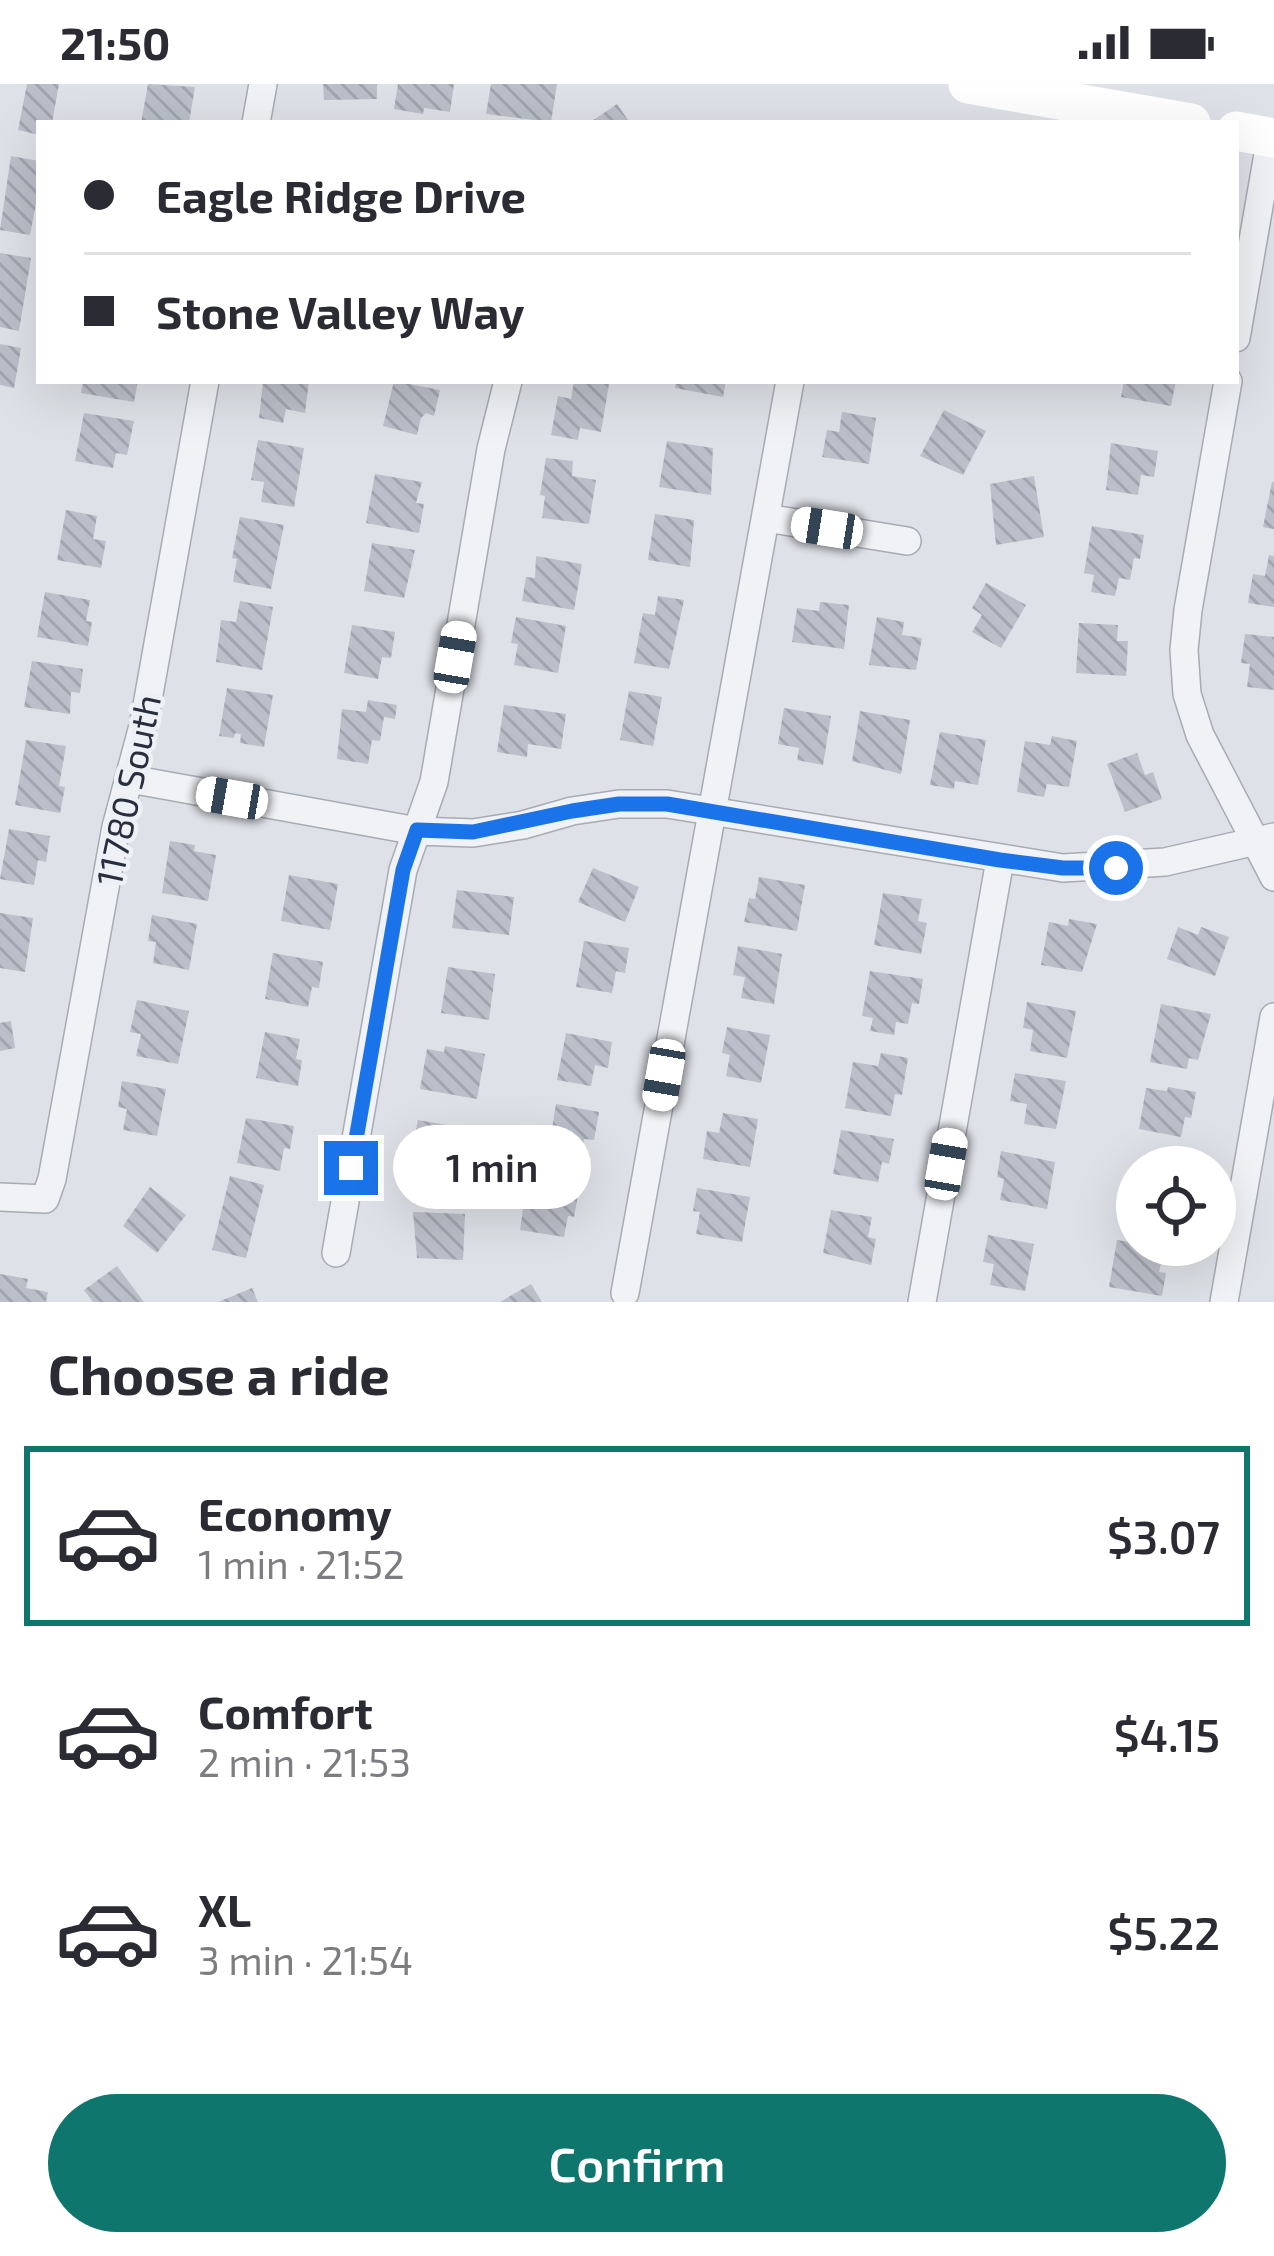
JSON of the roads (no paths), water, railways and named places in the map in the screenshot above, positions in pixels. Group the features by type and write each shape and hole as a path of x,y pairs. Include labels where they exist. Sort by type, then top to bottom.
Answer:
{"street":[{"path":"256,120 262,84"},
{"path":"968,84 1174,120"},
{"path":"1239,305 1260,135"},
{"name":"11780 South","path":"0,1197 45,1198 57,1159 116,826 130,779 204,384"},
{"path":"336,1252 403,870 434,782 491,448 507,384"},
{"path":"626,1293 789,384"},
{"path":"1228,384 1184,650 1187,694 1200,735 1265,839 1274,877"},
{"path":"766,518 908,541"},
{"path":"130,779 417,830 473,832 619,804 667,804 1063,868 1166,862 1265,839"},
{"path":"922,1302 1000,860"},
{"path":"1224,1302 1274,1017"}]}
